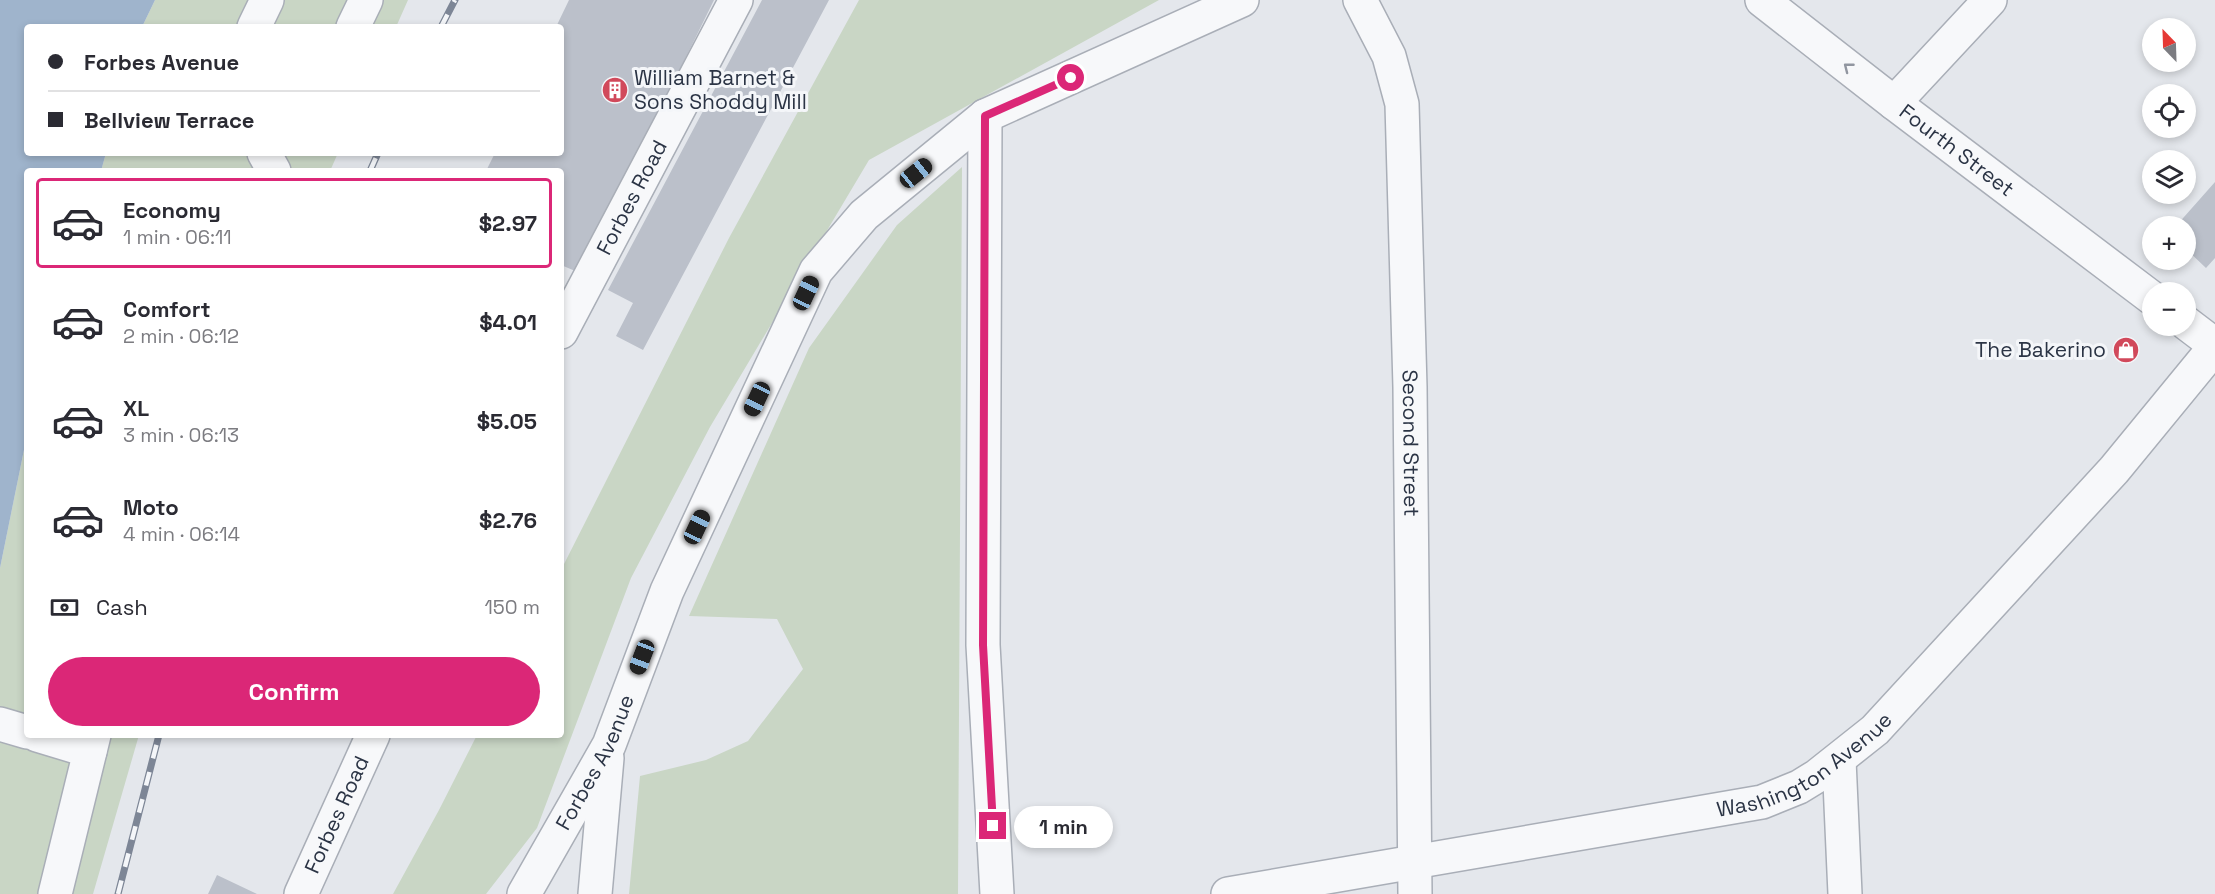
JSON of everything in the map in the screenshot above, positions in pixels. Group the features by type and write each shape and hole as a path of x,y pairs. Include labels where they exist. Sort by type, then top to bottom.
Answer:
{"street":[{"path":"255,24 267,0"},
{"path":"354,24 366,0"},
{"name":"Forbes Road","path":"564,326 736,0"},
{"name":"Forbes Avenue","path":"524,894 609,744 667,591 816,271 864,215 985,116 1242,0"},
{"name":"Second Street","path":"1360,0 1389,56 1402,104 1410,387 1414,878"},
{"name":"Fourth Street","path":"1762,0 2142,290"},
{"path":"1894,103 1990,0"},
{"path":"985,116 983,645 997,894"},
{"path":"2196,331 2215,346"},
{"name":"Washington Avenue","path":"1228,894 1414,878 1762,802 1799,787 1839,760 1875,730 2114,470 2215,346"},
{"path":"0,724 24,731"},
{"path":"55,894 92,743 58,738"},
{"name":"Forbes Road","path":"301,894 372,738"},
{"path":"594,894 609,744"},
{"path":"1839,760 1845,894"}],"green space":[{"path":"155,0 408,0 397,24 143,24"},
{"path":"859,0 1159,0 869,160 710,427 631,578 537,828 486,894 393,894 475,738 564,738 564,564 729,238"},
{"path":"105,156 337,156 331,168 102,168"},
{"path":"962,167 958,894 629,894 640,776 706,760 748,741 803,669 777,619 689,616 809,348 897,225"},
{"path":"24,450 24,738 138,738 93,894 0,894 0,568"}],"water":[{"path":"0,0 155,0 143,24 24,24 24,156 105,156 102,168 24,168 24,450 0,568"}],"building":[{"name":"William Barnet & Sons Shoddy Mill","path":"569,0 714,0 580,273 564,266 564,168 488,168 494,156 564,156 564,24 557,24"},
{"path":"762,0 829,0 643,350 616,336 633,303 608,290"},
{"path":"2215,182 2215,258 2206,268 2196,258 2196,216 2185,216"},
{"path":"217,875 257,894 208,894"}],"railway":[{"path":"443,24 455,0"},
{"path":"371,168 377,156"},
{"path":"118,894 158,738"}],"place":[{"name":"William Barnet & Sons Shoddy Mill","path":"615,90"},
{"name":"The Bakerino","path":"2126,350"}],"route":[{"path":"993,826 983,645 985,116 1071,78"}]}
